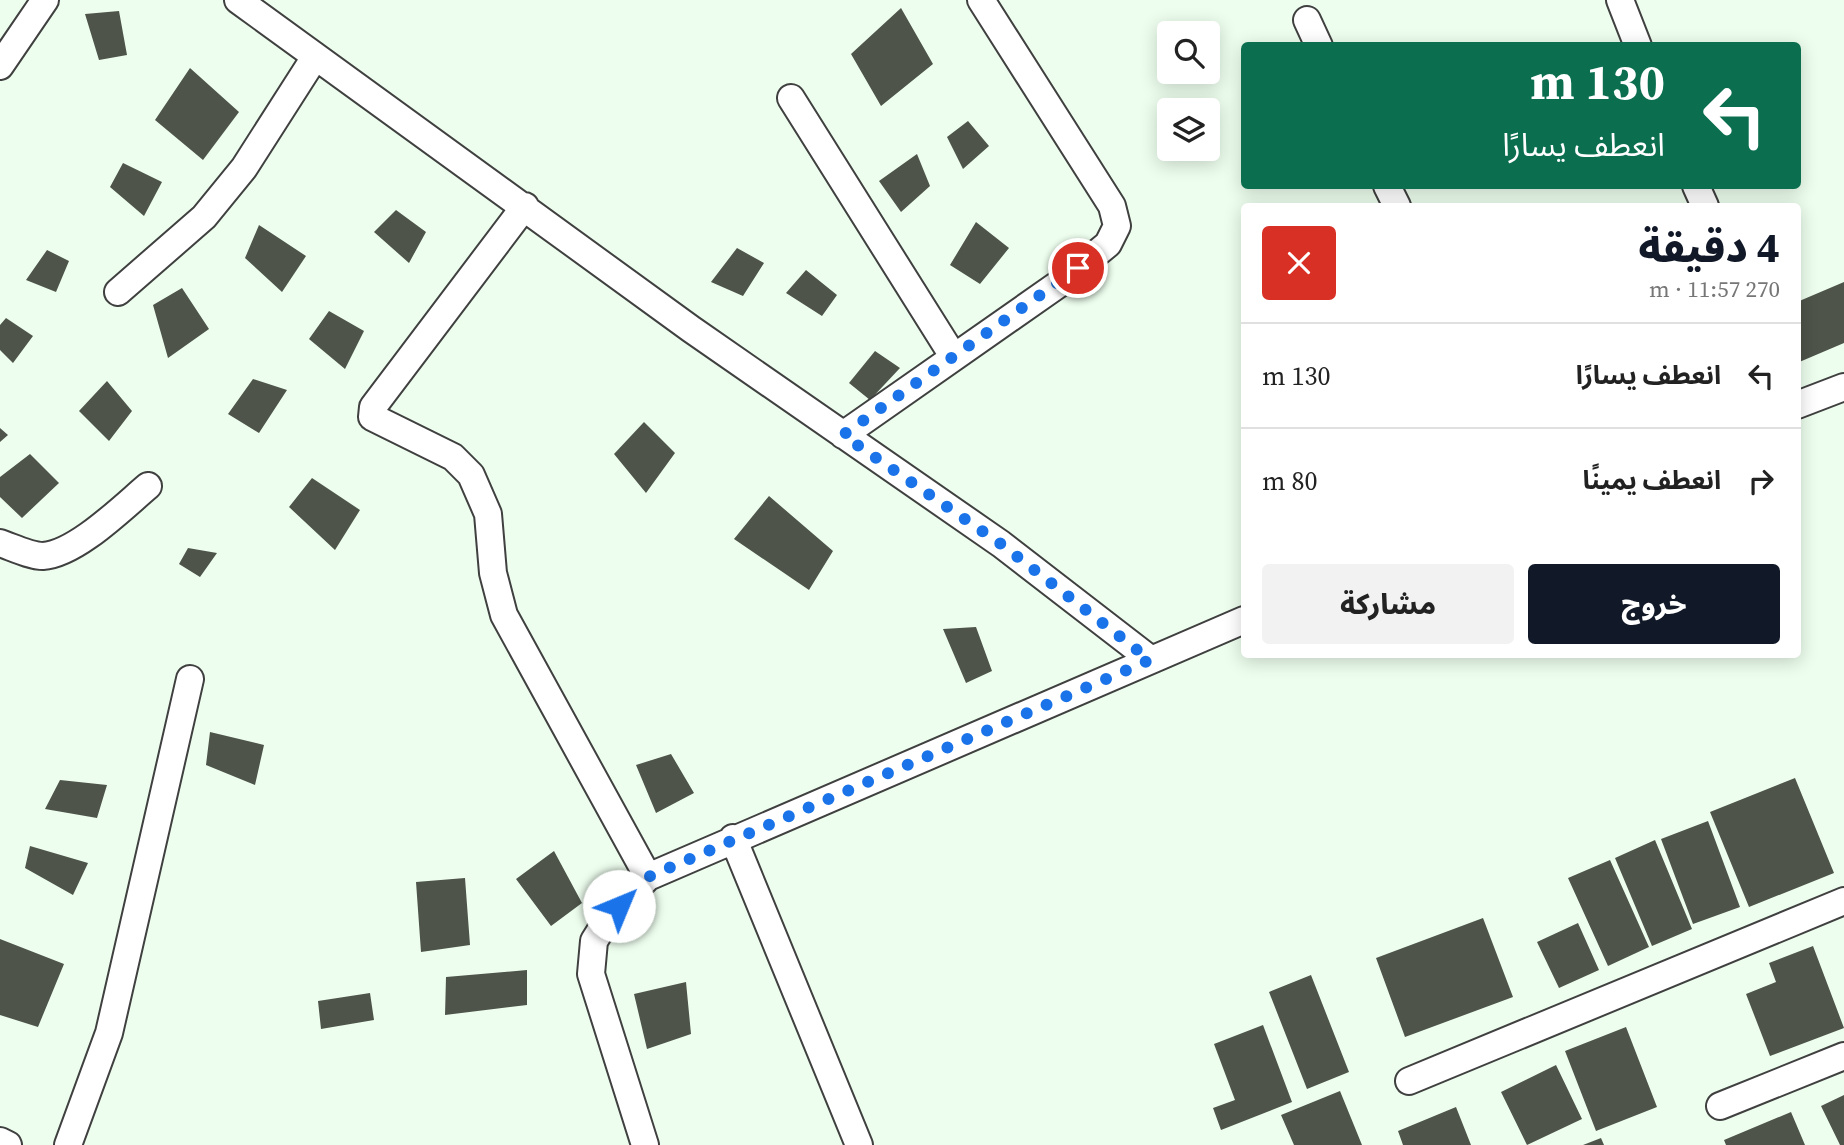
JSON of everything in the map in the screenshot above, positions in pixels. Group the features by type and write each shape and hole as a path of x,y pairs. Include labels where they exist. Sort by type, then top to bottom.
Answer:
{"street":[{"path":"0,66 45,0"},
{"path":"238,0 691,329 1001,544 1150,660"},
{"path":"843,435 1063,281 1108,244 1117,226 1112,206 981,0"},
{"path":"1619,0 1636,42"},
{"path":"1307,20 1318,42"},
{"path":"118,292 204,217 244,168 315,57"},
{"path":"791,97 953,356"},
{"path":"525,206 373,407 372,417 453,457 471,475 488,514 493,573 504,615 648,877"},
{"path":"1801,403 1844,387"},
{"path":"0,543 42,556 65,549 100,526 148,486"},
{"path":"645,1145 591,974 594,940 609,917 648,877 733,838 1241,621"},
{"path":"68,1145 109,1033 190,679"},
{"path":"733,838 859,1145"},
{"path":"1409,1081 1844,901"},
{"path":"1720,1106 1844,1056"},
{"path":"0,1141 8,1145"}],"building":[{"path":"901,8 933,64 881,106 851,54"},
{"path":"119,11 127,55 99,60 85,14"},
{"path":"190,68 239,112 203,160 155,120"},
{"path":"968,121 989,146 963,169 947,137"},
{"path":"917,154 930,186 901,212 879,181"},
{"path":"123,163 162,182 144,216 110,187"},
{"path":"396,210 426,232 409,263 374,232"},
{"path":"976,222 1009,248 980,284 950,265"},
{"path":"259,225 306,256 282,292 245,258"},
{"path":"737,248 764,263 743,296 711,282"},
{"path":"47,250 69,261 56,292 26,280"},
{"path":"806,270 837,295 822,316 786,293"},
{"path":"1844,282 1844,343 1801,361 1801,300"},
{"path":"182,288 209,329 168,358 153,305"},
{"path":"329,311 364,331 345,369 309,339"},
{"path":"6,318 33,336 13,363 0,350 0,325"},
{"path":"875,351 900,368 870,400 849,383"},
{"path":"253,379 287,390 259,433 228,414"},
{"path":"107,381 132,411 109,441 79,411"},
{"path":"644,422 675,453 646,493 614,454"},
{"path":"0,428 8,435 0,442"},
{"path":"30,454 59,483 22,518 0,497 0,477"},
{"path":"312,478 360,510 335,550 289,507"},
{"path":"769,496 833,551 809,590 734,539"},
{"path":"188,548 217,553 200,577 179,564"},
{"path":"976,627 992,671 966,683 943,629"},
{"path":"210,732 264,745 255,785 206,765"},
{"path":"671,754 694,793 656,813 636,765"},
{"path":"1795,778 1834,873 1749,907 1710,812"},
{"path":"60,780 107,785 97,818 45,809"},
{"path":"1708,821 1740,907 1693,924 1661,839"},
{"path":"1655,840 1692,929 1652,946 1615,858"},
{"path":"30,846 88,863 73,895 25,868"},
{"path":"554,851 582,903 551,926 516,879"},
{"path":"1610,860 1649,947 1608,966 1568,878"},
{"path":"465,878 470,945 421,952 416,882"},
{"path":"1483,918 1513,997 1405,1037 1376,958"},
{"path":"1578,923 1599,970 1559,988 1537,942"},
{"path":"0,939 64,964 38,1027 0,1015"},
{"path":"1813,946 1844,1028 1770,1056 1746,994 1776,982 1769,963"},
{"path":"527,970 527,1005 445,1015 446,977"},
{"path":"1311,975 1349,1072 1307,1089 1269,992"},
{"path":"686,982 691,1034 647,1049 634,994"},
{"path":"370,993 374,1020 321,1029 318,1001"},
{"path":"1263,1025 1292,1102 1221,1130 1213,1108 1235,1100 1214,1044"},
{"path":"1626,1027 1657,1107 1596,1131 1565,1051"},
{"path":"1556,1065 1582,1119 1527,1145 1501,1092"},
{"path":"1340,1091 1362,1145 1294,1145 1281,1115"},
{"path":"1844,1095 1844,1145 1840,1145 1821,1106"},
{"path":"1456,1107 1471,1145 1403,1145 1398,1131"},
{"path":"1791,1112 1805,1145 1726,1145 1724,1140"},
{"path":"1601,1138 1604,1145 1583,1145"}],"route":[{"path":"619,906 648,877 1150,660 1001,544 843,435 1078,268"}]}
